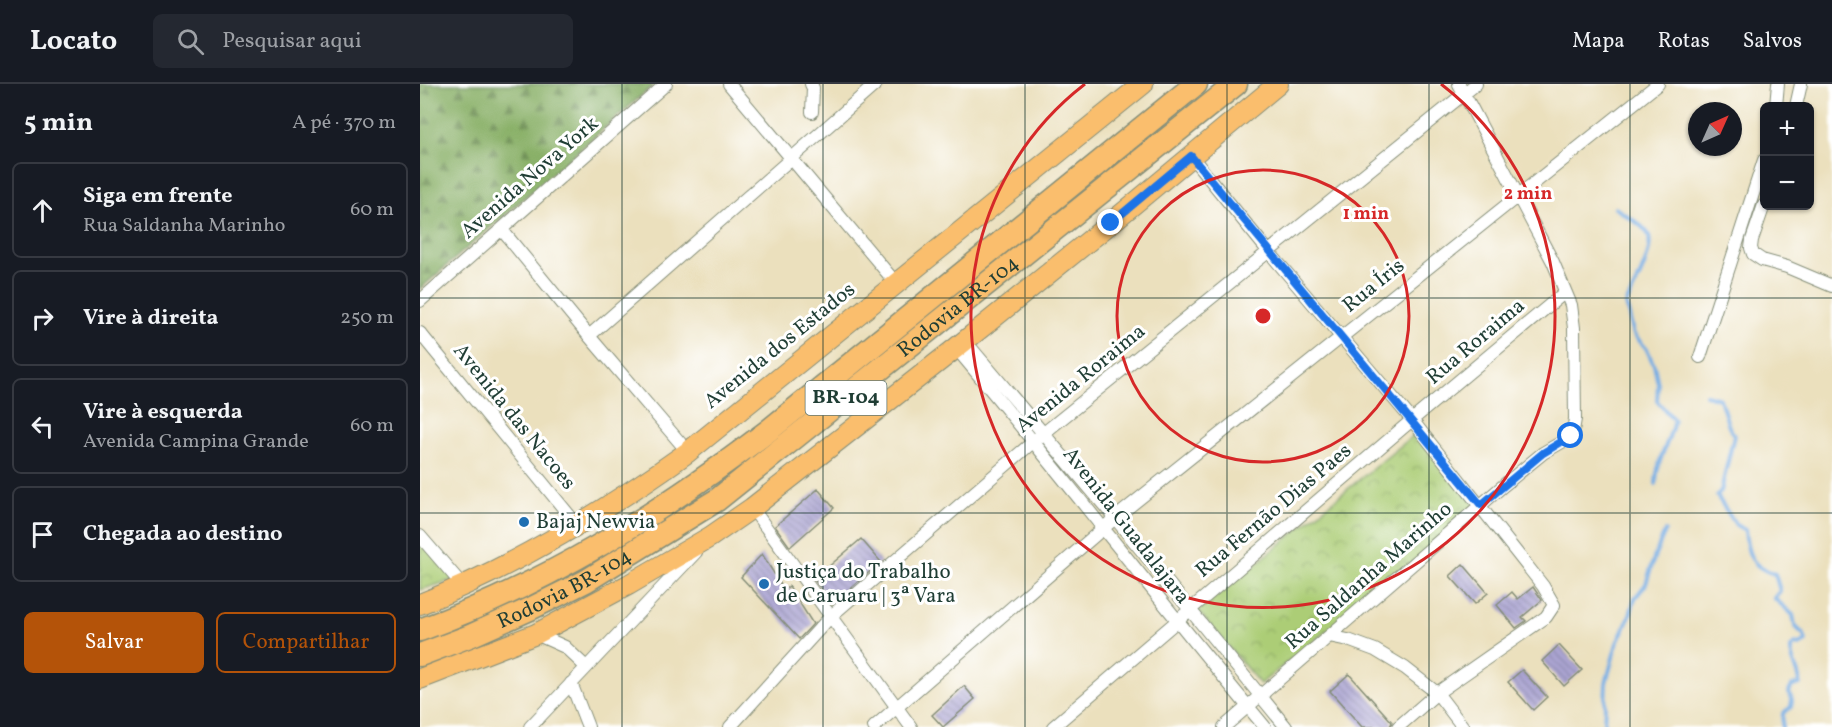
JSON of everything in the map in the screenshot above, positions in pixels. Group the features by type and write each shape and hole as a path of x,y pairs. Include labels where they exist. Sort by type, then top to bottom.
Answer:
{"highway":[{"name":"Rodovia BR-104","path":"420,630 508,595 568,564 645,519 703,480 785,417 1196,84"},
{"name":"Rodovia BR-104","path":"420,655 470,636 586,581 717,500 1236,84"}],"main road":[{"path":"420,680 536,634 710,537 752,508 961,344 1278,84"},
{"name":"Avenida dos Estados","path":"420,604 464,587 578,526 623,498 688,452 1131,88"}],"street":[{"name":"Avenida Nova York","path":"420,301 666,84"},
{"path":"729,84 895,282"},
{"path":"811,84 813,88 812,112"},
{"path":"589,336 876,84"},
{"name":"Avenida Roraima","path":"730,727 831,616 1039,437 1269,252 1462,89 1476,84"},
{"name":"Rua Íris","path":"874,727 1115,518 1516,195 1658,84"},
{"path":"1776,102 1778,84"},
{"path":"1797,102 1801,84"},
{"path":"1462,89 1516,195 1554,262 1564,293"},
{"path":"1191,156 1269,252 1412,420 1552,598 1554,605 1546,617 1437,693 1398,727"},
{"path":"1700,357 1760,172"},
{"path":"1762,210 1750,248 1752,253 1762,260 1832,286"},
{"path":"502,230 688,452"},
{"name":"Rua Roraima","path":"1412,420 1564,293"},
{"name":"Rua Saldanha Marinho","path":"1224,727 1543,453 1571,436 1575,419 1574,328 1573,311 1564,293"},
{"name":"Avenida das Nacoes","path":"420,333 578,526"},
{"name":"Avenida Guadalajara","path":"961,344 1039,437 1103,529 1176,621 1265,727"},
{"name":"Rua Fernão Dias Paes","path":"1053,727 1412,420"},
{"path":"1039,437 1115,518 1286,727"},
{"path":"752,508 911,727"},
{"path":"420,536 464,587"},
{"path":"530,727 710,537"},
{"path":"536,634 564,647 586,667"},
{"path":"1329,636 1375,650 1405,668 1437,693 1463,727"},
{"path":"571,682 588,727"}],"green space":[{"path":"420,84 655,84 420,289"},
{"path":"1419,431 1480,509 1260,684 1198,611"},
{"path":"420,536 456,579 420,590"}],"building":[{"path":"818,489 834,508 790,547 775,526"},
{"path":"861,539 881,562 832,604 814,579"},
{"path":"762,554 784,590 789,586 813,624 799,639 741,577"},
{"path":"1463,564 1488,593 1475,604 1450,576"},
{"path":"1533,587 1542,600 1522,617 1526,621 1516,628 1497,605 1512,592 1518,599"},
{"path":"1559,645 1582,670 1564,686 1542,661"},
{"path":"1522,670 1547,697 1533,710 1508,682"},
{"path":"1349,674 1392,722 1390,727 1362,727 1330,691"},
{"path":"964,686 975,699 943,727 932,715"}],"waterway":[{"path":"1615,208 1642,227 1650,241 1643,269 1626,304 1634,335 1646,348 1654,365 1658,384 1657,401 1674,420 1658,467 1656,484"},
{"path":"1706,395 1720,399 1734,435 1721,491 1717,496 1736,525 1745,530 1751,558 1760,567 1775,574 1780,591 1774,598 1793,615 1795,626 1804,635 1806,641 1800,645 1795,644 1791,648 1800,684 1792,686 1789,692 1792,700 1791,707 1783,713 1782,727"},
{"path":"1604,727 1606,683 1617,643 1629,618 1635,598 1646,584 1665,531"}],"place":[{"name":"Bajaj Newvia","path":"524,522"},
{"name":"Justiça do Trabalho de Caruaru | 3ª Vara","path":"764,584"}],"route":[{"path":"1111,223 1191,156 1481,505 1543,453 1571,436"}]}
